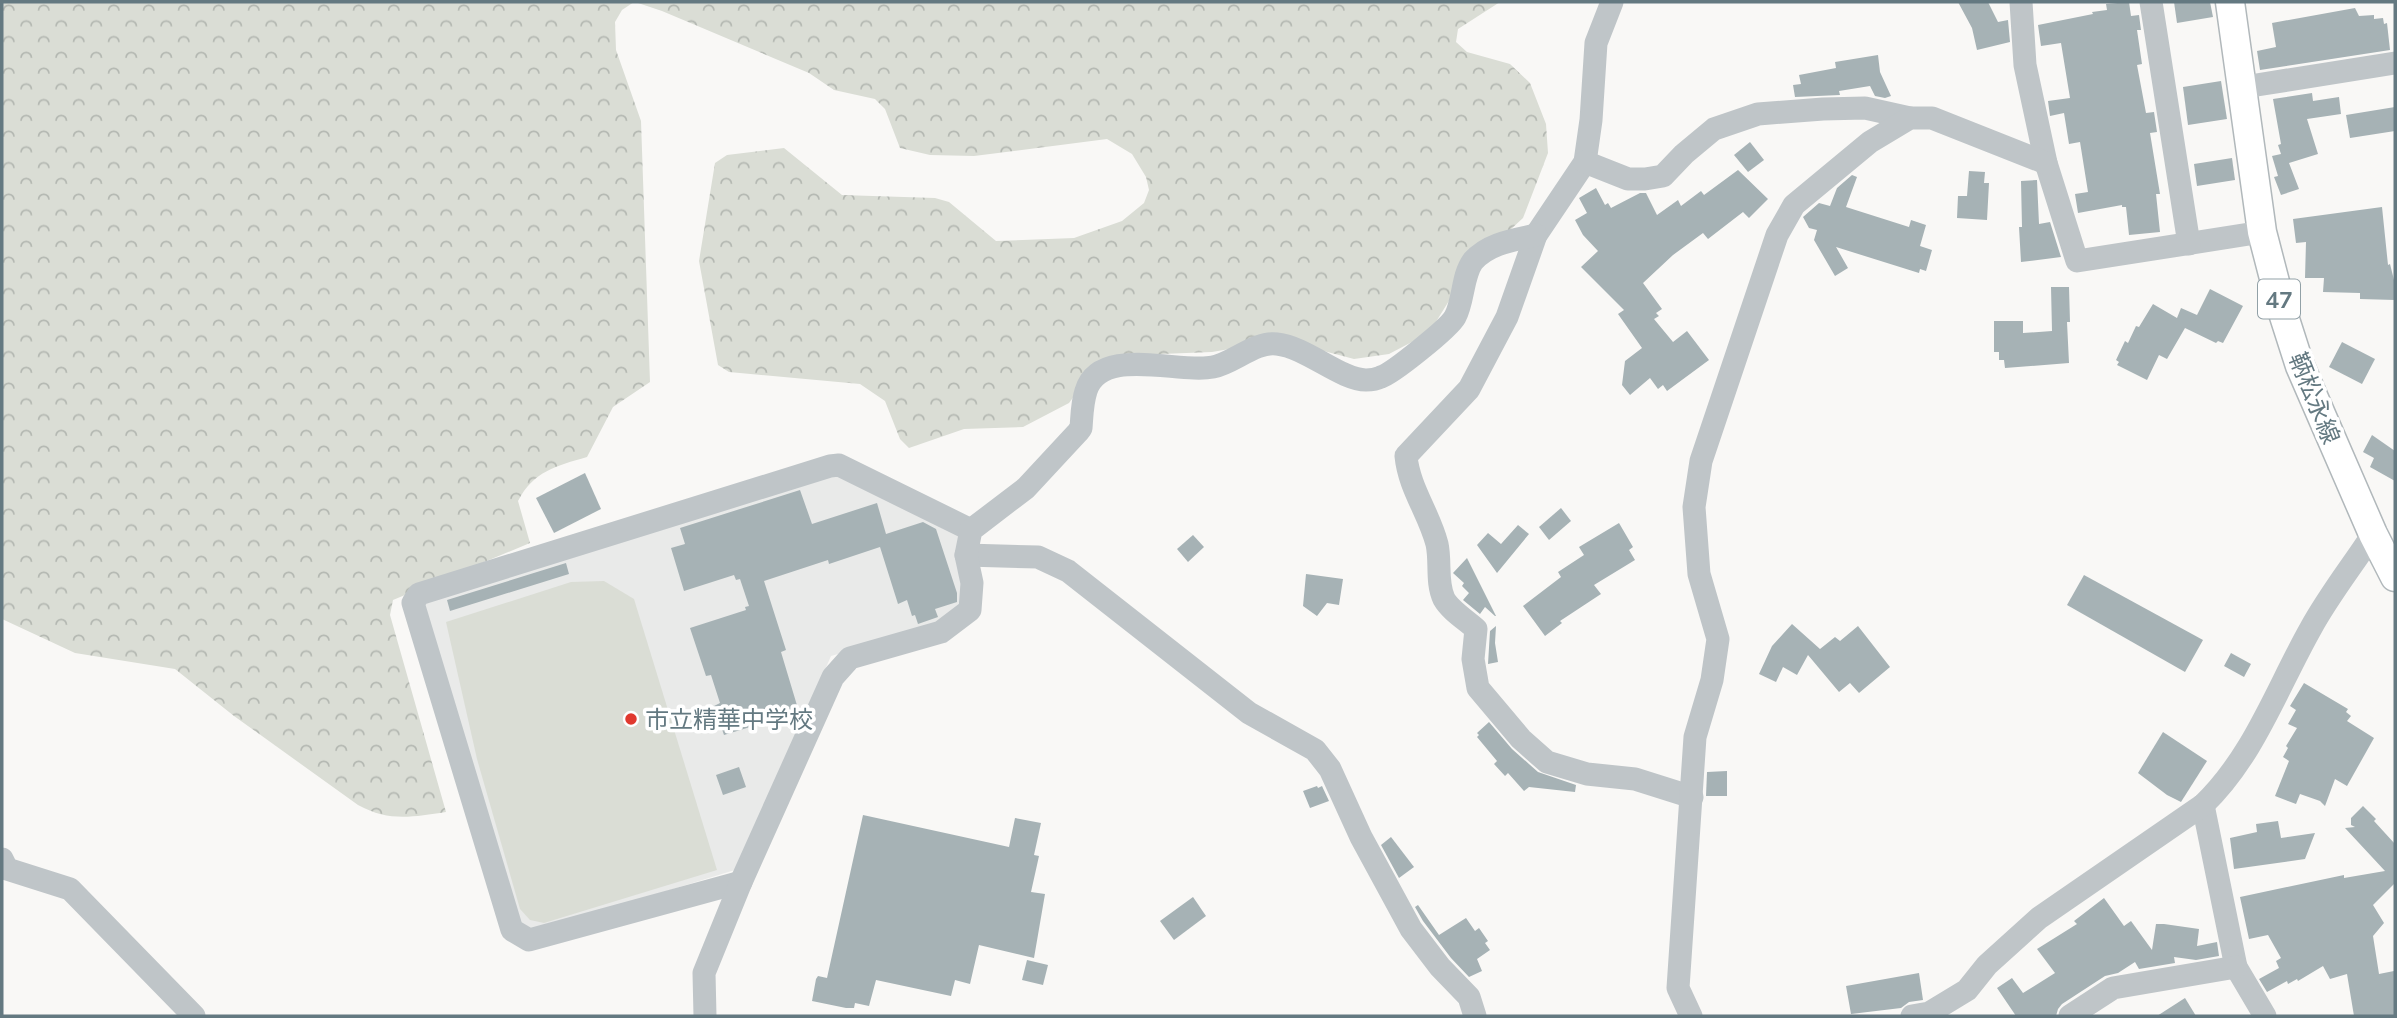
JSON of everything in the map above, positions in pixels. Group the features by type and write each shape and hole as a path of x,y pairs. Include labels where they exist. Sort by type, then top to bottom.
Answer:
{"main road":[{"name":"鞆松永線","path":"2230,2 2244,87 2262,232 2283,313 2300,366 2373,534 2395,577"}],"street":[{"path":"1612,2 1597,43 1585,162 1536,235 1507,317 1469,390 1406,456 1408,474 1438,546 1441,590 1446,602 1476,629 1472,659 1478,688 1521,739 1547,762 1587,774 1635,779 1692,797"},
{"path":"2021,2 2025,65 2046,163 2077,261 2262,232"},
{"path":"2151,2 2189,244"},
{"path":"2244,87 2395,63"},
{"path":"1585,162 1628,179 1645,180 1663,176 1714,129 1758,114 1865,108 1910,118 1932,118 2046,163"},
{"path":"1691,1016 1678,988 1695,737 1712,680 1718,639 1699,574 1694,507 1701,461 1772,250 1794,205 1870,142 1910,118"},
{"path":"705,1016 704,973 741,882 832,677 850,658 941,632 970,610 972,583 966,555 971,530 1026,488 1078,432 1081,428 1086,389 1095,376 1105,369 1121,364 1197,369 1215,367 1266,344 1278,344 1299,350 1354,378 1366,380 1383,377 1441,333 1454,318 1463,298 1468,270 1474,260 1497,244 1536,235"},
{"path":"741,882 529,940 512,930 413,603 419,594 830,466 839,465 971,530"},
{"path":"1912,1016 1929,1013 1967,990 1987,965 2039,918 2203,805 2217,791 2242,758 2312,627 2373,534"},
{"path":"966,555 1038,557 1068,571 1248,713 1315,750 1330,769 1361,837 1411,929 1440,967 1469,997 1475,1016"},
{"path":"2203,805 2236,967 2254,1013"},
{"path":"4,869 70,889 194,1016"},
{"path":"2070,1016 2113,988 2236,967"}],"shaded area":[{"name":"市立精華中学校","path":"836,474 958,534 966,596 946,620 831,656 738,869 537,931 519,922 424,603"}],"green space":[{"path":"2,2 634,2 622,10 615,22 616,50 641,121 650,382 613,407 587,457 547,471 524,491 518,501 530,543 393,600 390,615 446,812 401,817 369,810 358,805 234,716 175,669 75,653 2,619"},
{"path":"635,2 1500,2 1458,29 1456,42 1467,52 1510,64 1530,83 1546,124 1548,153 1523,218 1470,267 1429,333 1389,354 1354,359 1282,340 1212,352 1135,355 1085,381 1069,403 1023,427 964,429 909,448 900,439 885,401 860,384 729,372 718,365 699,261 715,163 727,155 784,148 842,195 935,198 949,202 996,241 1074,238 1122,221 1144,203 1149,190 1146,177 1132,154 1107,139 974,156 930,155 900,148 885,109 875,99 834,90 809,73"},
{"path":"604,581 634,599 717,870 544,923 530,920 520,909 477,759 446,622 571,582"}],"building":[{"path":"1958,2 1988,2 1998,22 2008,20 2010,42 1977,50 1972,28"},
{"path":"2129,2 2131,16 2139,15 2141,30 2137,30 2142,64 2137,65 2146,113 2154,112 2157,132 2150,133 2160,194 2156,194 2160,232 2129,235 2126,207 2122,205 2078,213 2075,194 2088,192 2080,142 2069,144 2064,113 2050,116 2048,101 2070,98 2061,43 2041,46 2038,25 2107,10 2106,4"},
{"path":"2174,2 2210,2 2213,17 2177,23"},
{"path":"2355,8 2359,16 2374,15 2374,19 2383,18 2384,24 2387,23 2390,50 2260,70 2257,51 2276,47 2272,23"},
{"path":"1878,55 1880,72 1891,96 1875,96 1870,86 1839,91 1840,95 1795,97 1793,85 1801,84 1799,75 1836,68 1835,62"},
{"path":"2221,81 2227,119 2188,125 2183,87"},
{"path":"2312,93 2313,101 2339,97 2341,114 2307,119 2318,154 2289,163 2299,189 2281,195 2274,177 2278,176 2272,156 2281,154 2273,99"},
{"path":"2395,107 2395,131 2350,138 2346,115"},
{"path":"1750,142 1764,160 1748,172 1734,155"},
{"path":"2232,158 2235,180 2197,186 2194,164"},
{"path":"1738,170 1768,199 1749,218 1743,212 1708,239 1703,233 1673,255 1643,283 1662,309 1656,313 1659,316 1654,319 1673,342 1687,331 1709,360 1667,391 1663,385 1658,389 1650,378 1630,395 1622,385 1625,361 1642,348 1618,314 1624,310 1581,267 1598,251 1583,235 1575,220 1587,213 1579,198 1596,188 1605,205 1608,203 1611,208 1640,193 1646,193 1657,215 1678,200 1681,206 1701,191 1704,195"},
{"path":"1969,171 1985,172 1984,183 1989,183 1987,220 1957,218 1958,196 1967,196"},
{"path":"1852,175 1857,177 1846,207 1909,227 1911,220 1926,225 1920,246 1932,250 1926,271 1920,269 1919,273 1836,247 1848,268 1835,276 1814,240 1817,230 1809,228 1803,217 1819,203 1830,206 1837,188"},
{"path":"2037,180 2039,224 2050,222 2061,257 2021,262 2021,181"},
{"path":"2382,207 2388,265 2390,264 2395,284 2395,300 2360,299 2360,293 2323,292 2324,278 2305,278 2306,242 2296,243 2293,219"},
{"path":"2051,287 2069,287 2069,363 2005,368 2004,360 1999,360 1999,352 1994,352 1994,321 2023,321 2023,333 2052,331"},
{"path":"2210,289 2243,306 2223,343 2216,343 2185,328 2167,359 2159,355 2147,380 2117,365 2119,362 2116,360 2125,341 2128,343 2136,326 2139,327 2153,304 2177,318 2181,308 2197,315"},
{"path":"2342,342 2375,359 2362,384 2329,367"},
{"path":"2372,435 2395,451 2395,481 2370,467 2374,458 2363,452"},
{"path":"585,473 601,509 554,533 536,498"},
{"path":"800,490 812,524 877,503 886,534 923,522 936,529 957,593 957,602 935,609 938,617 918,624 915,615 912,616 907,600 898,604 880,547 829,564 828,560 764,581 786,650 781,652 799,712 724,735 714,706 720,703 711,675 706,676 690,628 746,610 745,607 749,606 740,579 736,580 734,575 684,591 671,548 685,544 680,528"},
{"path":"1561,508 1571,521 1549,540 1539,527"},
{"path":"1619,523 1633,547 1629,550 1635,560 1594,585 1601,594 1560,621 1562,623 1545,636 1523,606 1561,577 1558,572 1584,555 1579,547"},
{"path":"1518,525 1529,534 1497,573 1477,545 1488,533 1501,544"},
{"path":"1193,535 1204,547 1188,562 1177,549"},
{"path":"1467,558 1496,616 1485,607 1480,614 1463,600 1469,593 1462,586 1464,583 1453,573"},
{"path":"566,563 569,574 450,611 447,600"},
{"path":"1306,574 1343,579 1339,605 1327,603 1317,616 1303,606"},
{"path":"2084,575 2203,640 2185,672 2067,605"},
{"path":"1792,624 1820,649 1835,637 1840,641 1858,626 1890,667 1859,693 1850,683 1839,692 1808,655 1797,675 1783,667 1776,682 1759,674 1772,646"},
{"path":"1496,626 1498,662 1488,664 1490,631"},
{"path":"2231,653 2251,664 2244,677 2224,666"},
{"path":"2304,683 2348,709 2346,712 2351,716 2347,721 2374,738 2347,786 2335,779 2325,806 2320,801 2300,794 2296,804 2275,796 2289,761 2283,757 2288,748 2286,746 2297,728 2288,724 2296,710 2290,706"},
{"path":"1489,722 1512,749 1538,772 1576,785 1575,792 1529,787 1524,791 1508,773 1505,776 1494,764 1497,761 1477,737 1477,733"},
{"path":"2163,732 2207,761 2181,802 2138,773"},
{"path":"739,767 746,787 723,795 716,775"},
{"path":"1727,771 1727,796 1706,796 1707,772"},
{"path":"1322,786 1329,801 1310,808 1303,791"},
{"path":"2363,806 2395,844 2395,883 2373,905 2384,923 2373,936 2379,974 2394,971 2395,1016 2354,1016 2347,974 2330,979 2323,966 2298,981 2297,979 2288,984 2287,981 2267,992 2259,979 2279,968 2276,961 2281,958 2268,935 2249,939 2240,897 2344,875 2344,878 2385,871 2345,828 2355,827 2351,825 2351,818"},
{"path":"863,815 1009,847 1015,818 1041,823 1034,855 1039,856 1031,892 1045,894 1034,958 979,945 970,984 955,980 951,996 876,980 869,1006 855,1003 854,1008 846,1008 812,1001 816,979 818,976 827,978"},
{"path":"2278,821 2281,838 2315,833 2305,859 2234,869 2230,838 2257,832 2256,824"},
{"path":"1391,837 1414,867 1399,878 1381,845"},
{"path":"1193,897 1206,916 1174,940 1160,921"},
{"path":"2104,898 2124,926 2131,921 2152,950 2156,924 2164,924 2199,929 2197,946 2217,942 2219,956 2196,960 2174,957 2175,963 2139,969 2135,962 2118,973 2105,976 2062,1004 2056,1016 2016,1016 1997,988 2012,978 2023,993 2055,973 2037,949 2077,924 2074,921"},
{"path":"1418,905 1439,935 1466,918 1475,931 1479,928 1488,941 1485,943 1490,950 1477,959 1482,971 1469,977 1423,921 1415,907"},
{"path":"1027,960 1048,965 1043,985 1022,980"},
{"path":"1919,973 1923,1000 1909,1002 1901,1008 1851,1014 1846,986"},
{"path":"2185,998 2196,1016 2157,1016"}],"place":[{"name":"市立精華中学校","path":"631,719"}]}
